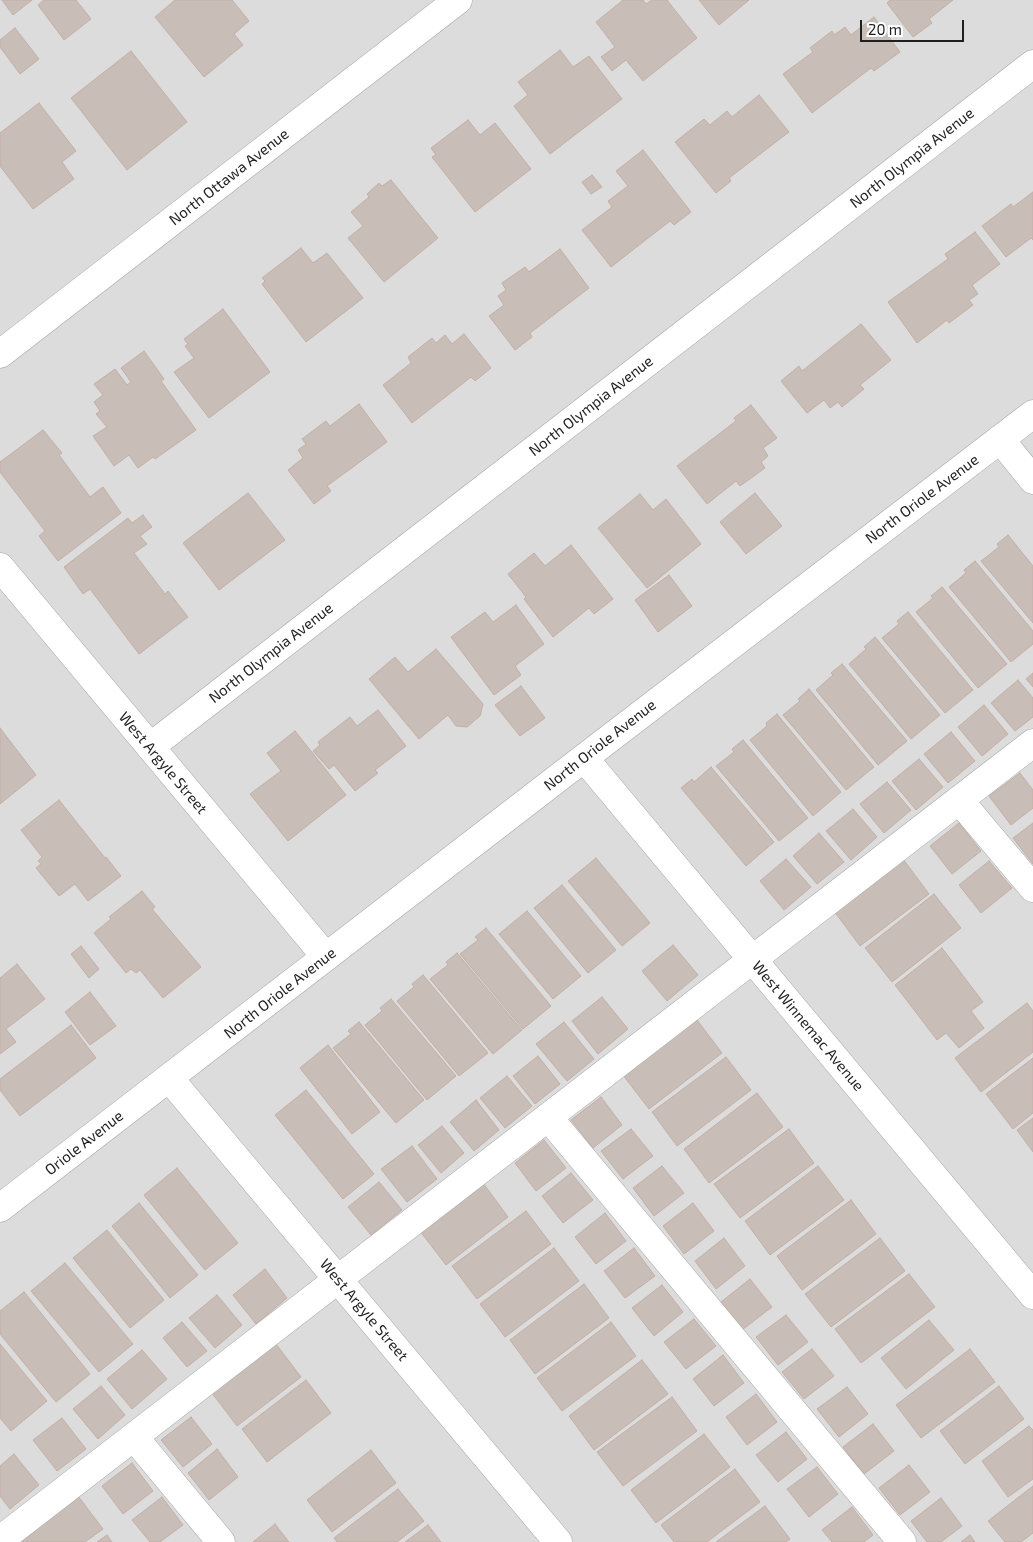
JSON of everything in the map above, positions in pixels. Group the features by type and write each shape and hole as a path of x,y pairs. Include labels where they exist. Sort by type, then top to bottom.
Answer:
{"street":[{"name":"North Ottawa Avenue","path":"0,354 458,0"},
{"name":"North Olympia Avenue","path":"150,747 1033,64"},
{"name":"North Oriole Avenue","path":"169,1078 1033,414"},
{"path":"1000,439 1033,480"},
{"name":"West Argyle Street","path":"0,567 326,957"},
{"path":"0,1540 1033,743"},
{"name":"West Winnemac Avenue","path":"584,758 1033,1295"},
{"path":"960,800 1033,888"},
{"name":"West Argyle Street","path":"169,1078 558,1542"},
{"name":"Oriole Avenue","path":"1,1206 169,1078"},
{"path":"548,1117 902,1542"},
{"path":"134,1437 222,1542"}],"shaded area":[{"path":"0,0 1033,0 1033,1542 0,1542"}],"building":[{"path":"2,0 32,0 13,15"},
{"path":"44,0 76,0 91,19 64,40 38,5"},
{"path":"175,0 232,0 249,21 234,34 243,45 204,77 155,17"},
{"path":"623,0 643,0 646,4 652,0 667,0 697,38 643,81 626,60 612,71 601,57 615,47 596,22"},
{"path":"699,0 749,0 719,25"},
{"path":"890,0 953,0 929,19 932,23 913,37 887,3"},
{"path":"874,17 900,52 874,71 871,68 812,113 783,74 813,52 810,48 832,31 834,35 845,27 851,35"},
{"path":"15,28 39,59 20,74 0,47 0,40"},
{"path":"560,50 573,67 589,56 622,99 550,154 514,106 528,95 518,82"},
{"path":"131,51 187,122 127,170 71,98"},
{"path":"759,95 789,132 729,178 731,181 716,193 675,142 704,119 710,125 727,111 732,117"},
{"path":"39,103 76,151 62,162 74,179 33,209 0,166 0,133"},
{"path":"468,120 480,135 495,123 531,169 475,212 432,157 436,155 431,148"},
{"path":"643,150 691,212 674,225 670,221 611,267 582,230 612,207 608,201 628,186 616,171"},
{"path":"592,175 602,187 591,194 582,182"},
{"path":"391,180 438,238 384,282 348,238 363,226 351,212 369,197 367,194 379,183 382,186"},
{"path":"1033,192 1033,240 1031,238 1006,257 982,226 1011,204 1013,207"},
{"path":"975,232 1000,264 972,285 978,294 969,300 973,305 949,323 947,320 917,343 888,302 948,259 945,254"},
{"path":"301,248 313,263 327,253 363,298 306,342 262,284 265,281 262,278"},
{"path":"560,249 589,288 530,333 532,337 515,350 489,316 504,305 498,296 506,290 502,283 525,267 529,272"},
{"path":"223,309 270,372 209,418 174,372 194,358 185,346 188,344 184,339"},
{"path":"861,324 891,360 860,385 864,389 842,407 838,402 830,408 824,400 807,413 781,381 799,366 802,371"},
{"path":"464,334 491,368 475,381 471,377 412,423 383,385 411,363 408,357 432,338 436,343 445,335 452,344"},
{"path":"144,351 164,379 161,381 196,430 155,459 153,457 138,468 129,455 114,466 93,436 107,427 96,414 100,411 94,402 103,395 94,384 115,369 127,385 131,382 121,368"},
{"path":"359,404 387,442 327,486 331,491 314,504 288,470 303,458 298,450 306,444 302,439 326,421 330,426"},
{"path":"751,405 777,438 763,448 768,456 761,462 765,468 740,486 736,481 707,504 677,466 736,421 734,418"},
{"path":"43,430 62,453 59,455 90,497 103,487 121,513 58,561 39,536 45,531 0,472 0,462"},
{"path":"248,493 285,540 219,590 183,543"},
{"path":"755,493 782,526 746,554 720,522"},
{"path":"640,494 653,510 666,499 701,544 647,588 598,528"},
{"path":"143,515 152,527 140,536 147,544 134,553 165,594 168,591 188,617 139,654 90,589 83,594 64,567 128,518 132,523"},
{"path":"1008,535 1033,566 1033,623 981,561 999,547 997,544"},
{"path":"571,545 613,599 594,614 589,608 553,637 524,599 526,597 508,574 534,553 545,566"},
{"path":"975,561 1033,631 1033,644 1011,662 949,587 966,573 964,570"},
{"path":"669,575 692,606 658,632 635,600"},
{"path":"942,587 1007,664 978,688 916,612 933,598 931,596"},
{"path":"516,605 544,644 515,666 521,675 494,695 451,637 485,612 493,622"},
{"path":"908,612 973,690 945,713 882,638 899,624 897,621"},
{"path":"875,637 940,715 911,739 849,664 866,649 864,647"},
{"path":"436,649 483,704 480,716 467,727 456,726 448,715 419,739 369,679 395,657 408,672"},
{"path":"842,664 907,741 878,765 816,690"},
{"path":"1033,673 1033,687 1026,679"},
{"path":"1018,680 1033,698 1033,717 1015,731 991,703"},
{"path":"521,686 545,718 520,736 495,705"},
{"path":"809,689 874,767 846,790 783,715 800,701 798,699"},
{"path":"984,705 1008,734 982,756 958,727"},
{"path":"378,710 406,746 375,770 378,773 355,791 334,765 329,769 313,751 320,745 318,742 350,717 357,726"},
{"path":"777,714 841,792 813,816 750,740 767,726 766,723"},
{"path":"0,728 36,775 0,804"},
{"path":"295,731 346,795 288,841 250,794 281,771 267,753"},
{"path":"951,732 975,761 948,783 924,754"},
{"path":"743,740 808,818 779,841 716,766 734,752 732,749"},
{"path":"919,759 943,787 916,810 892,781"},
{"path":"711,767 774,842 746,866 681,788 692,779 694,782"},
{"path":"1020,773 1033,790 1033,808 1011,825 989,796"},
{"path":"887,782 911,810 884,833 860,804"},
{"path":"59,800 121,876 88,901 75,884 59,896 36,868 41,864 38,861 42,857 21,830"},
{"path":"853,809 877,837 851,860 826,831"},
{"path":"959,823 981,851 952,874 930,846"},
{"path":"1033,823 1033,864 1013,838"},
{"path":"819,833 844,862 817,884 793,856"},
{"path":"596,858 650,923 622,946 568,881"},
{"path":"786,859 811,887 784,910 760,881"},
{"path":"903,859 929,894 860,946 834,911"},
{"path":"989,861 1012,888 981,913 959,885"},
{"path":"562,885 616,950 588,973 534,908"},
{"path":"142,891 155,907 152,909 201,967 163,998 140,970 136,973 131,969 126,973 94,933 111,919 109,917"},
{"path":"934,894 961,928 892,982 865,948"},
{"path":"527,911 581,976 553,999 499,934"},
{"path":"486,928 551,1006 523,1029 460,954 478,940 475,937"},
{"path":"673,945 698,975 667,1001 642,971"},
{"path":"81,946 99,969 89,978 71,954"},
{"path":"942,948 983,1002 971,1011 984,1028 959,1048 946,1033 937,1040 895,985"},
{"path":"457,953 522,1030 493,1054 430,979 448,965 446,962"},
{"path":"17,964 45,999 6,1029 16,1042 0,1054 0,978"},
{"path":"423,975 488,1053 459,1076 397,1001 414,987 412,984"},
{"path":"90,992 116,1026 90,1045 65,1012"},
{"path":"602,997 628,1029 598,1054 572,1021"},
{"path":"391,999 456,1076 427,1100 365,1025 382,1011 380,1008"},
{"path":"1027,1003 1033,1011 1033,1052 981,1092 955,1058"},
{"path":"697,1020 722,1053 649,1109 623,1075"},
{"path":"359,1022 424,1100 396,1123 333,1048 351,1034 348,1031"},
{"path":"564,1022 594,1059 567,1081 536,1044"},
{"path":"71,1025 96,1058 20,1116 0,1090 0,1079"},
{"path":"328,1045 380,1112 352,1134 300,1068"},
{"path":"538,1056 560,1084 535,1104 513,1076"},
{"path":"726,1057 751,1090 677,1146 652,1112"},
{"path":"1033,1058 1033,1113 1013,1129 986,1094"},
{"path":"507,1076 532,1106 505,1128 480,1098"},
{"path":"306,1090 374,1174 343,1199 275,1115"},
{"path":"757,1093 783,1127 709,1183 684,1149"},
{"path":"601,1097 622,1125 593,1148 571,1120"},
{"path":"476,1100 499,1130 474,1151 450,1122"},
{"path":"1033,1118 1033,1152 1017,1130"},
{"path":"442,1126 464,1153 441,1173 418,1145"},
{"path":"631,1129 653,1156 623,1179 601,1151"},
{"path":"789,1129 814,1163 740,1218 714,1184"},
{"path":"544,1140 566,1168 536,1191 515,1163"},
{"path":"412,1146 437,1179 407,1202 381,1169"},
{"path":"662,1166 684,1193 654,1216 633,1188"},
{"path":"818,1166 844,1200 770,1255 745,1221"},
{"path":"177,1168 238,1243 205,1270 144,1195"},
{"path":"571,1173 593,1200 563,1223 542,1196"},
{"path":"379,1182 402,1210 371,1235 348,1207"},
{"path":"483,1183 508,1217 446,1265 420,1231"},
{"path":"851,1200 876,1234 802,1290 777,1256"},
{"path":"139,1203 198,1275 170,1298 112,1226"},
{"path":"693,1203 714,1231 684,1254 663,1226"},
{"path":"526,1211 551,1244 477,1299 452,1266"},
{"path":"605,1213 626,1241 596,1264 575,1237"},
{"path":"107,1230 164,1300 130,1328 73,1258"},
{"path":"724,1238 745,1266 716,1289 695,1261"},
{"path":"880,1238 905,1271 831,1327 805,1294"},
{"path":"554,1248 579,1281 505,1337 480,1304"},
{"path":"634,1248 655,1276 625,1298 604,1271"},
{"path":"65,1263 133,1344 99,1372 31,1291"},
{"path":"265,1269 287,1298 256,1324 233,1295"},
{"path":"909,1274 935,1307 861,1363 835,1329"},
{"path":"750,1279 772,1307 742,1330 721,1302"},
{"path":"584,1284 609,1318 535,1374 510,1340"},
{"path":"662,1285 683,1312 654,1336 632,1308"},
{"path":"24,1292 90,1374 56,1402 0,1334 0,1311"},
{"path":"217,1295 242,1325 215,1348 189,1318"},
{"path":"786,1315 808,1342 778,1365 756,1337"},
{"path":"694,1319 716,1346 686,1369 664,1342"},
{"path":"929,1320 954,1350 906,1389 881,1358"},
{"path":"182,1322 207,1351 187,1367 163,1338"},
{"path":"611,1322 636,1356 562,1411 537,1378"},
{"path":"0,1344 47,1401 11,1431 0,1418"},
{"path":"276,1344 301,1377 237,1426 212,1393"},
{"path":"812,1349 834,1376 804,1399 782,1372"},
{"path":"970,1349 995,1382 921,1438 896,1405"},
{"path":"142,1350 167,1379 132,1409 107,1379"},
{"path":"723,1355 744,1383 714,1406 693,1379"},
{"path":"642,1360 668,1394 594,1450 569,1416"},
{"path":"306,1380 331,1413 267,1462 242,1429"},
{"path":"101,1386 125,1415 98,1439 73,1409"},
{"path":"999,1386 1024,1419 965,1464 940,1431"},
{"path":"847,1387 868,1414 839,1437 817,1409"},
{"path":"756,1394 777,1422 747,1445 726,1417"},
{"path":"672,1397 697,1431 623,1486 597,1452"},
{"path":"191,1417 212,1444 183,1467 161,1440"},
{"path":"62,1418 86,1449 57,1471 33,1440"},
{"path":"873,1424 894,1451 864,1474 843,1447"},
{"path":"1029,1426 1033,1430 1033,1479 1008,1497 982,1461"},
{"path":"786,1432 807,1459 778,1482 756,1455"},
{"path":"704,1434 730,1467 656,1523 631,1490"},
{"path":"217,1449 238,1477 209,1500 188,1473"},
{"path":"371,1450 396,1483 332,1532 307,1500"},
{"path":"14,1454 39,1485 10,1509 0,1496 0,1466"},
{"path":"132,1463 153,1491 123,1514 102,1486"},
{"path":"909,1465 930,1492 900,1515 879,1488"},
{"path":"817,1467 838,1494 809,1517 787,1489"},
{"path":"735,1469 760,1502 707,1542 674,1542 661,1525"},
{"path":"1033,1486 1033,1533 1021,1542 1005,1542 988,1521"},
{"path":"398,1489 424,1521 397,1542 337,1542 334,1538"},
{"path":"78,1496 103,1529 85,1542 19,1542"},
{"path":"162,1497 183,1525 160,1542 150,1542 132,1520"},
{"path":"941,1498 962,1526 941,1542 927,1542 911,1521"},
{"path":"765,1506 790,1539 786,1542 716,1542"},
{"path":"852,1507 873,1535 864,1542 832,1542 822,1530"},
{"path":"275,1524 289,1542 253,1542"},
{"path":"428,1525 441,1542 405,1542"},
{"path":"107,1535 112,1542 97,1542"},
{"path":"970,1535 975,1542 961,1542"}]}
